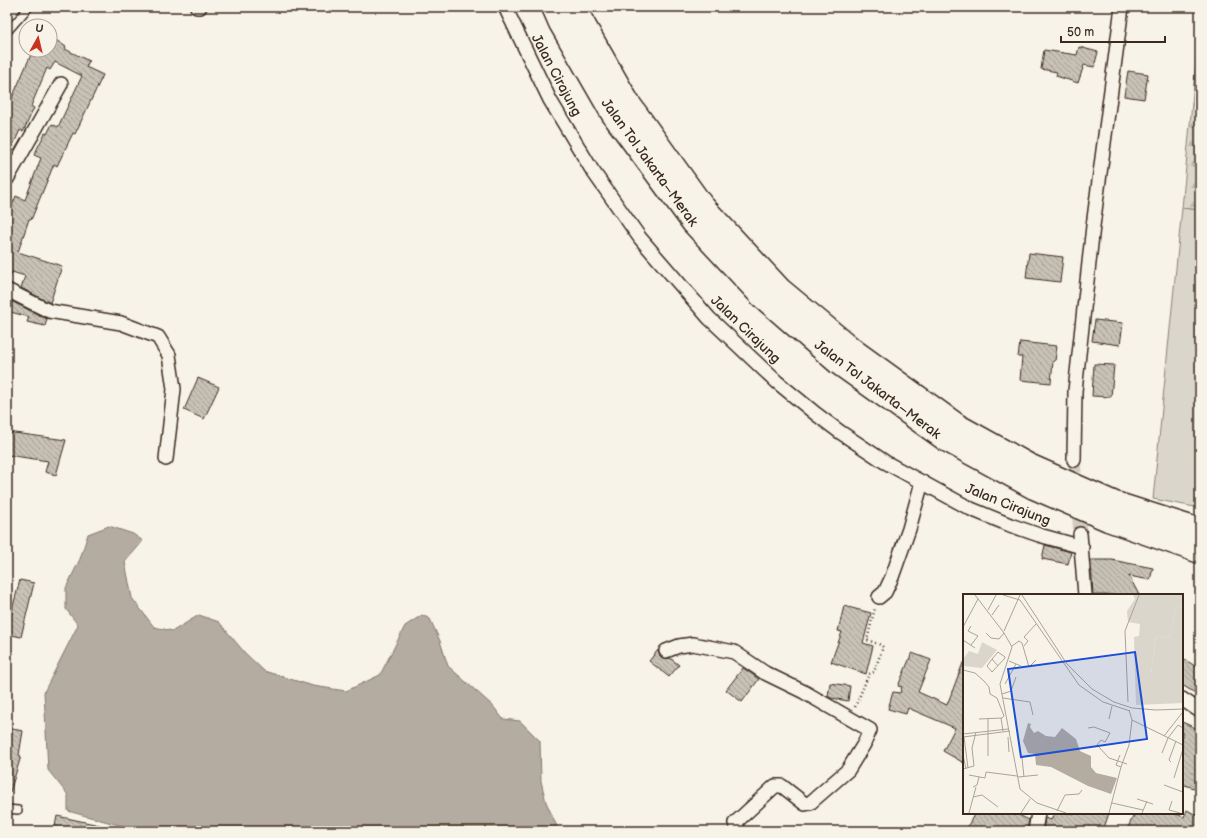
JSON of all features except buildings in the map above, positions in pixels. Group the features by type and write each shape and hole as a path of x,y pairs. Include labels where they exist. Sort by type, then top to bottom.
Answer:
{"highway":[{"name":"Jalan Tol Jakarta–Merak","path":"552,7 613,115 693,223 761,296 838,363 946,440 1034,488 1108,520 1200,552"},
{"name":"Jalan Tol Jakarta–Merak","path":"574,7 628,102 702,205 780,288 815,318 856,352 957,425 1029,465 1115,504 1200,530"}],"street":[{"name":"Jalan Cirajung","path":"505,7 550,100 592,170 640,238 709,318 777,382 816,414 885,462 971,509 1039,535 1081,541 1085,594"},
{"path":"1074,460 1076,383 1093,226 1122,7"},
{"path":"7,179 62,84"},
{"path":"7,290 49,311 121,323 158,337 168,355 174,389 166,459"},
{"path":"879,596 885,592 892,577 909,529 922,482"},
{"path":"666,651 679,646 693,644 731,651 765,673 870,730 864,744 848,770 810,803 806,804 798,800 782,786 775,786 735,823 739,831"},
{"path":"1183,700 1200,711"},
{"path":"1035,831 1038,814"}],"lane":[{"path":"7,32 29,7"},
{"path":"7,809 18,810"}],"path":[{"path":"849,718 869,674 874,672 883,647 882,645 867,640 866,638 879,596"}],"green space":[{"path":"1200,20 1200,210 1182,208"},
{"path":"1182,208 1200,210 1200,508 1153,499"}],"shaded area":[{"path":"109,526 133,534 143,541 125,562 132,598 154,627 173,631 199,615 219,622 245,653 264,671 313,686 346,691 380,675 405,626 422,615 430,619 440,641 448,666 493,706 503,719 520,721 540,741 541,781 546,802 559,831 137,831 68,811 68,795 48,770 44,692 78,625 66,609 66,588 80,559 88,534"}],"tunnel":[{"path":"1074,460 1080,534"}]}
